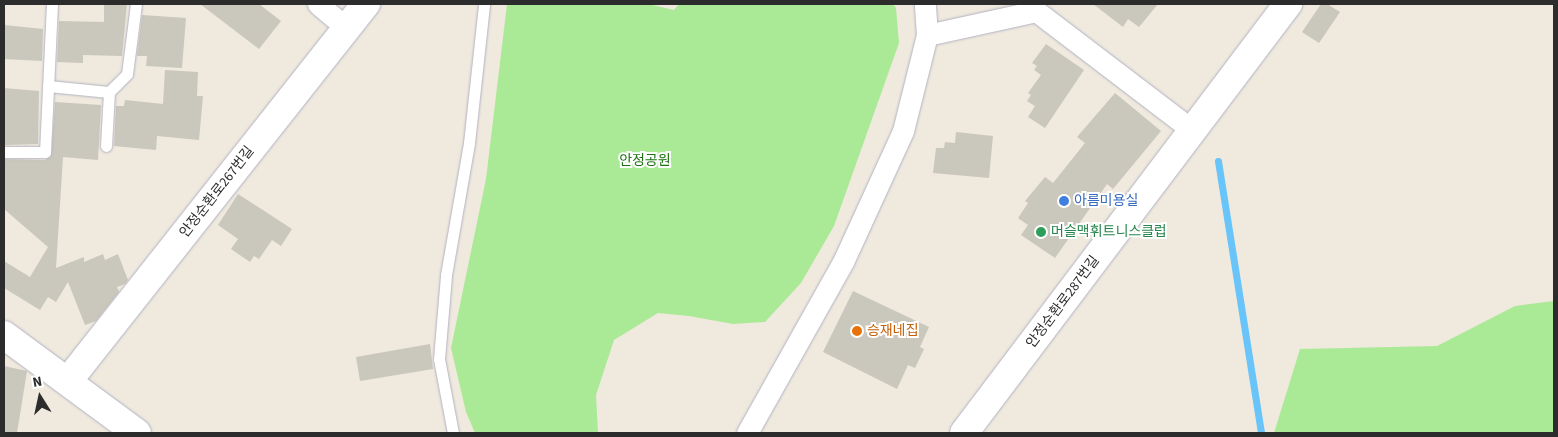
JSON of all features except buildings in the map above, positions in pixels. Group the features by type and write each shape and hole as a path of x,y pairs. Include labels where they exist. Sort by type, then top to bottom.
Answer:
{"street":[{"path":"318,4 347,28"},
{"name":"안정순환로267번길","path":"68,381 366,4"},
{"path":"747,433 844,262 903,131 927,35 925,4"},
{"name":"안정순환로287번길","path":"964,433 1288,4"},
{"path":"927,35 1036,11 1192,130"},
{"path":"4,335 137,433"}],"lane":[{"path":"4,152 46,152 52,4"},
{"path":"106,146 109,92 128,74 136,4"},
{"path":"452,433 439,359 446,275 469,143 484,4"},
{"path":"48,86 109,92"}],"green space":[{"name":"안정공원","path":"507,4 648,4 674,10 679,4 893,4 896,8 899,43 834,226 801,283 765,322 733,324 689,316 658,313 614,340 596,395 598,433 475,433 466,412 451,348 486,179"},
{"path":"1554,301 1554,433 1274,433 1300,349 1437,346 1515,306"}],"waterway":[{"path":"1218,161 1261,433"}],"place":[{"name":"아름미용실","path":"1064,201"},
{"name":"머슬맥휘트니스클럽","path":"1041,232"},
{"name":"승재네집","path":"857,331"}]}
